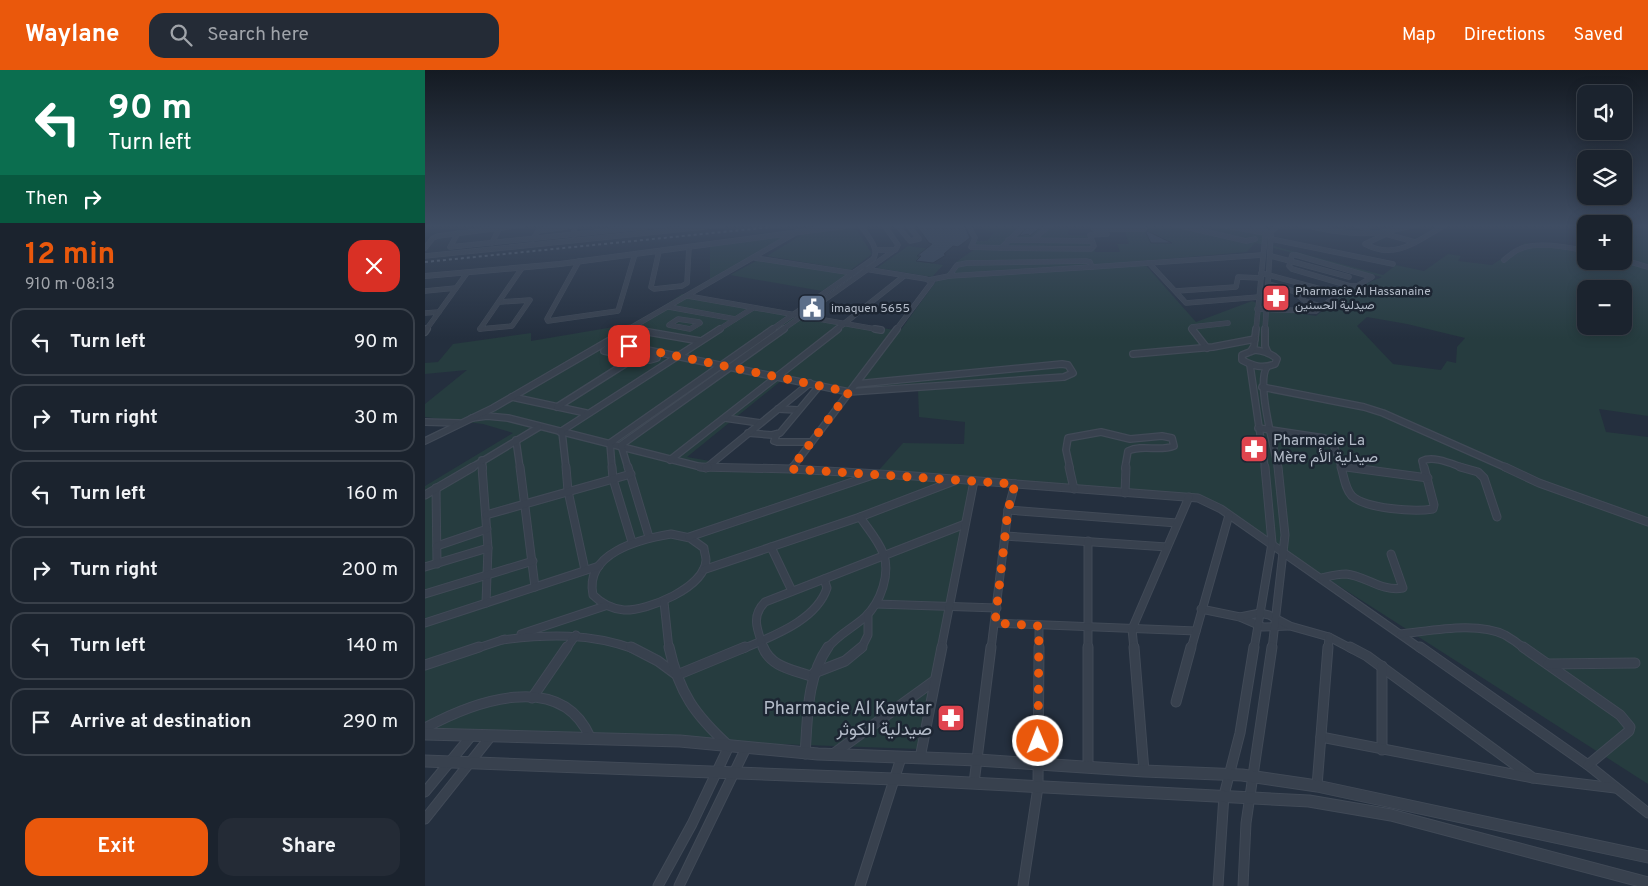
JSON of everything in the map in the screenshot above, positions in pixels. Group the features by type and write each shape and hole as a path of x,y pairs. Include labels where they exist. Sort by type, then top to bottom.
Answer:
{"street":[{"path":"426,276 546,263"},
{"path":"426,276 562,263"},
{"path":"578,263 547,319 548,321 618,311 632,263"},
{"path":"656,263 651,287 654,289 682,286 687,283 688,263"},
{"path":"425,441 512,397 746,263"},
{"path":"788,263 853,273"},
{"path":"610,443 865,263"},
{"path":"621,446 877,263"},
{"path":"949,276 955,266 967,263"},
{"path":"1091,263 1092,267"},
{"path":"859,268 929,280 949,276 1148,263"},
{"path":"1149,263 1186,303 1259,297"},
{"path":"1251,351 1255,339 1262,263"},
{"path":"1268,353 1265,346 1271,263"},
{"path":"1289,263 1289,266 1292,268 1350,286 1357,286 1372,277 1324,263"},
{"path":"1301,263 1349,277"},
{"path":"1389,263 1393,264"},
{"path":"1635,263 1648,267"},
{"path":"500,302 530,300 512,326 480,329 522,268"},
{"path":"425,332 467,273"},
{"path":"1176,291 1236,287 1238,277 1270,274 1339,293 1338,296 1323,307 1313,311 1257,309"},
{"path":"669,460 779,376 904,276"},
{"path":"791,469 931,284 932,281 929,280"},
{"path":"1269,284 1293,291 1305,302 1323,307"},
{"path":"425,292 456,288"},
{"path":"688,296 881,330"},
{"path":"669,307 735,319"},
{"path":"561,432 586,414 753,308"},
{"path":"425,313 439,312"},
{"path":"666,335 701,313"},
{"path":"678,319 690,320 700,323 690,329 669,324 678,319"},
{"path":"1207,348 1192,331 1191,327 1228,323"},
{"path":"631,329 700,341"},
{"path":"1133,354 1207,348 1255,339"},
{"path":"609,342 645,351 657,358 653,360 635,358 604,351 613,347 645,351 677,356 849,392 1064,377 1073,373 1068,365 1062,364 856,384"},
{"path":"557,407 645,351"},
{"path":"1251,351 1268,353 1275,357 1277,362 1267,367 1250,365 1241,357 1244,353 1251,351"},
{"path":"1218,886 1224,795 1240,732 1271,543 1268,491 1250,365"},
{"path":"1243,886 1246,823 1268,685 1285,535 1283,504 1262,387 1263,375 1267,367"},
{"path":"706,468 809,383"},
{"path":"811,442 775,442 777,434 820,385"},
{"path":"1262,387 1365,407 1383,413 1466,448 1539,484 1648,522"},
{"path":"512,397 586,414"},
{"path":"778,408 798,410"},
{"path":"472,418 501,416 706,468 791,469 973,480 1189,497 1205,501 1229,514 1322,578 1588,765 1648,813"},
{"path":"725,418 760,424"},
{"path":"425,422 460,423"},
{"path":"425,495 539,427"},
{"path":"1258,428 1333,442 1351,495 1358,501 1369,504 1423,510 1433,509 1434,505 1428,478 1422,461 1425,459 1437,460 1478,472 1484,478 1497,517"},
{"path":"561,432 569,491 585,570"},
{"path":"1074,489 1066,450 1068,438 1101,432 1130,440 1163,436 1174,439 1174,446 1167,449 1135,448 1128,451 1125,471 1125,493"},
{"path":"748,433 777,434"},
{"path":"516,440 526,504 535,587"},
{"path":"610,443 613,479 632,542"},
{"path":"621,446 649,537"},
{"path":"483,460 488,548 486,603"},
{"path":"1342,466 1428,478"},
{"path":"486,515 631,474"},
{"path":"689,537 876,474"},
{"path":"703,570 860,517 957,480"},
{"path":"920,758 973,480"},
{"path":"975,783 1008,510 1015,484"},
{"path":"436,488 437,564"},
{"path":"1144,771 1132,629 1189,497"},
{"path":"1008,510 1177,523"},
{"path":"1176,702 1229,514"},
{"path":"805,754 814,675 830,645 868,614 876,604 884,575 883,554 860,517"},
{"path":"868,614 867,638 860,650 839,664 814,675 773,662 766,654 755,626 757,610 767,600 965,524"},
{"path":"437,546 487,529"},
{"path":"671,534 689,537 701,545 706,556 703,570 688,588 664,602 643,608 622,610 605,606 593,595 591,581 599,566 613,553 632,542 649,537 671,534"},
{"path":"1005,536 1167,547"},
{"path":"1088,541 1088,766"},
{"path":"771,547 792,591"},
{"path":"425,568 488,548"},
{"path":"1322,578 1345,574 1361,577 1384,588 1399,590 1403,588 1403,585 1391,554"},
{"path":"425,594 533,561"},
{"path":"425,623 599,566"},
{"path":"677,675 760,641 795,622 821,602 827,590 824,579"},
{"path":"664,602 664,627 667,645 689,703 698,716 729,746"},
{"path":"876,604 997,608"},
{"path":"425,665 605,606"},
{"path":"1201,609 1240,616 1260,613 1276,618 1290,626 1329,638 1367,656 1533,778"},
{"path":"1240,616 1258,626 1273,628 1290,626"},
{"path":"995,623 1196,631"},
{"path":"1023,886 1040,763 1037,724 1039,626"},
{"path":"1401,634 1486,629 1505,635 1620,715 1630,727 1629,731 1588,765"},
{"path":"502,640 527,636 576,635 626,644 665,665 677,675"},
{"path":"532,698 576,635"},
{"path":"1317,786 1329,638"},
{"path":"1547,664 1635,663"},
{"path":"1382,666 1382,750"},
{"path":"832,755 934,681"},
{"path":"425,728 453,714 489,701 532,698 560,703 574,712 587,728 590,737"},
{"path":"425,734 590,737 729,746 805,754 1040,763 1144,771 1254,776 1317,786 1648,857"},
{"path":"425,792 473,734"},
{"path":"425,819 492,736"},
{"path":"1321,737 1533,778 1616,788"},
{"path":"658,886 729,746"},
{"path":"679,886 746,748"},
{"path":"860,886 901,758"},
{"path":"425,761 894,779 1309,801 1391,815 1648,883"}],"green space":[{"path":"710,263 741,263 710,280"},
{"path":"752,263 780,263 849,273 822,291 730,275"},
{"path":"809,263 860,263 851,270"},
{"path":"884,263 931,263 943,265 932,277 877,268"},
{"path":"960,263 1144,263 1196,322 1252,301 1268,308 1316,316 1345,292 1382,277 1330,263 1338,263 1383,275 1396,265 1424,271 1435,263 1492,265 1495,263 1577,263 1577,270 1632,270 1632,263 1648,263 1648,416 1599,409 1606,432 1648,437 1648,784 1200,497 974,478 920,749 425,732 425,486 513,433 483,424 425,417 425,404 467,370 425,374 425,363 438,362 453,344 531,333 531,341 637,323 682,294 900,331 937,280 945,278 948,272","holes":["1367,317 1407,324 1465,338 1457,347 1456,363 1447,361 1441,370 1393,364 1357,326","782,380 856,394 918,390 919,417 965,422 964,444 903,443 879,470 733,465 687,457"]}],"place":[{"name":"Pharmacie Al Hassanaine صيدلية الحسنين","path":"1276,298"},
{"name":"imaquen 5655","path":"812,308"},
{"name":"Pharmacie La Mère صيدلية الأم","path":"1254,449"},
{"name":"Pharmacie Al Kawtar صيدلية الكوثر","path":"951,718"}],"route":[{"path":"629,346 849,392 791,469 1015,484 1008,510 995,623 1039,626 1038,741"}]}
